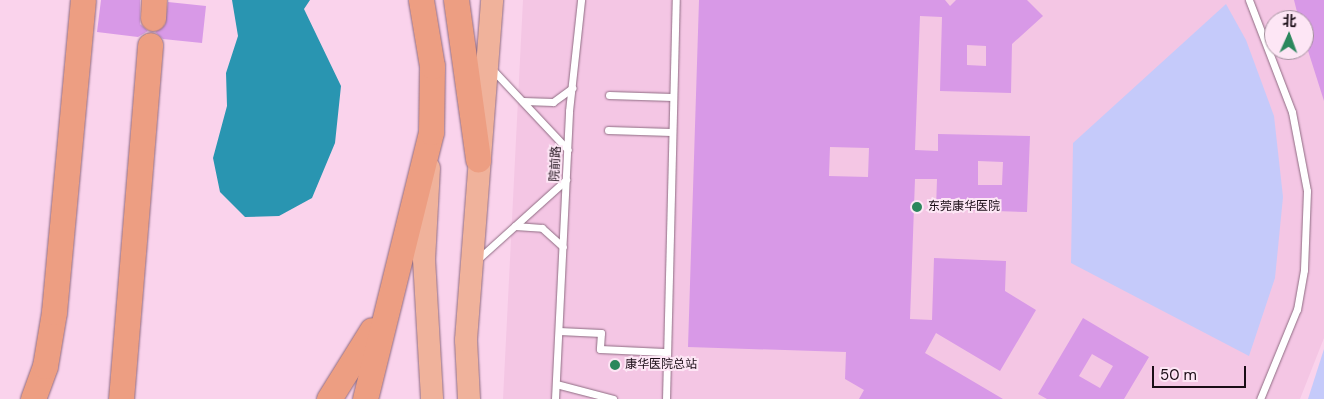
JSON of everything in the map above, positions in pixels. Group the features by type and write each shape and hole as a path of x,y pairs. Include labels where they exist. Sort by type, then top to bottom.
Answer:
{"highway":[{"path":"421,0 432,66 431,132 424,259 427,346 432,399"},
{"path":"456,0 478,158"},
{"path":"469,399 466,340 478,158 492,0"},
{"path":"33,399 45,366 54,312 83,3"},
{"path":"122,391 150,45"},
{"path":"364,399 396,278 431,132"},
{"path":"329,399 364,349 396,278"}],"lane":[{"name":"院前路","path":"555,399 566,180 572,88 581,0"},
{"path":"666,399 664,352 676,0"},
{"path":"1249,0 1292,112 1307,190 1306,250 1297,310 1260,399"},
{"path":"487,64 568,150"},
{"path":"523,101 554,102 572,88"},
{"path":"609,95 672,97"},
{"path":"608,130 671,132"},
{"path":"471,265 566,180"},
{"path":"514,227 542,228 563,247"},
{"path":"559,331 601,333 600,349 664,352"},
{"path":"556,384 613,399"}],"shaded area":[{"path":"232,0 310,0 304,9 341,86 335,143 312,198 279,216 245,217 220,192 213,158 227,106 226,73 238,36"},
{"name":"东莞康华医院","path":"523,0 1324,0 1324,338 1300,399 503,399"},
{"path":"1226,4 1246,40 1274,116 1283,197 1275,278 1249,356 1071,263 1073,143"},
{"path":"1324,349 1324,399 1308,399"}],"building":[{"path":"101,0 140,0 140,24 148,31 138,37 97,32"},
{"path":"699,0 945,0 950,6 956,0 1027,0 1043,16 1012,44 1011,93 940,91 942,17 920,16 915,150 938,151 938,134 1030,136 1027,212 936,209 937,179 915,179 910,319 932,320 934,258 1006,261 1005,291 1036,310 1000,371 936,333 925,353 1003,399 859,399 864,390 845,379 846,352 688,347","holes":["967,45 986,46 986,66 967,65","830,147 869,148 868,177 829,176","978,161 1003,162 1002,185 978,185"]},
{"path":"1294,0 1324,0 1324,101 1311,60 1314,60 1314,10 1296,10"},
{"path":"168,2 206,6 202,43 163,39 155,32 165,25"},
{"path":"1083,318 1149,357 1124,399 1047,399 1038,394","holes":["1092,354 1113,366 1100,388 1079,376"]}],"place":[{"name":"东莞康华医院","path":"917,207"},
{"name":"康华医院总站","path":"615,365"}]}
